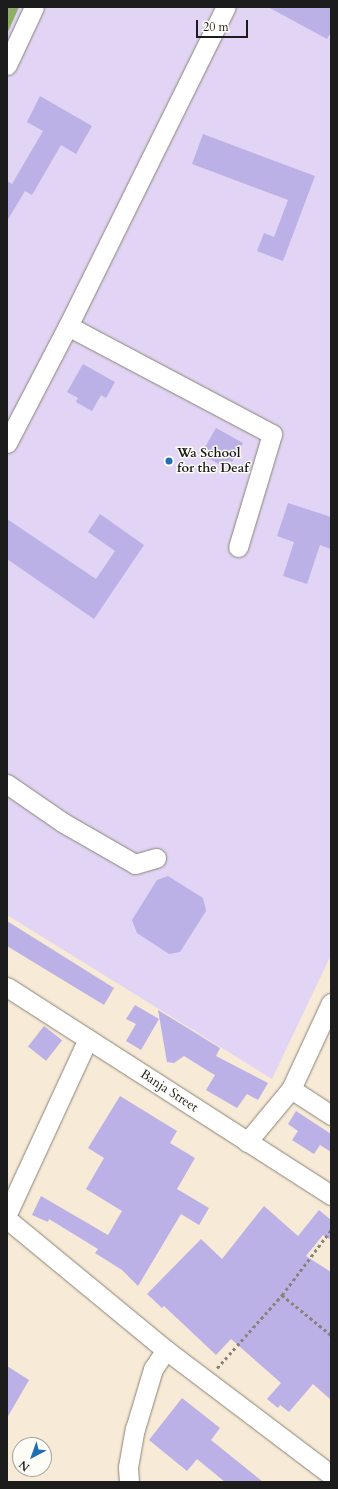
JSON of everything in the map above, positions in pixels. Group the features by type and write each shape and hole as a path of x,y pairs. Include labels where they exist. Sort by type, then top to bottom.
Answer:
{"street":[{"path":"7,65 34,7"},
{"path":"7,443 68,326 226,7"},
{"path":"68,326 272,434 238,547"},
{"path":"7,784 62,822 135,864 156,858"},
{"name":"Banja Street","path":"7,986 331,1195"},
{"path":"247,1142 290,1089 331,1003"},
{"path":"7,1214 88,1039"},
{"path":"290,1089 331,1115"},
{"path":"7,1219 166,1350 331,1475"},
{"path":"129,1482 128,1467 135,1429 154,1369 166,1350"}],"path":[{"path":"206,1381 282,1295 331,1230"},
{"path":"282,1295 331,1335"}],"shaded area":[{"name":"Wa School for the Deaf","path":"7,7 331,7 331,955 272,1079 7,915"}],"green space":[{"path":"7,7 19,7 7,34"}],"building":[{"path":"268,7 331,7 331,32 327,39"},
{"path":"40,96 92,126 76,154 61,145 32,195 25,191 7,221 7,181 12,184 43,131 27,122"},
{"path":"203,134 315,176 283,261 257,251 264,233 274,237 288,200 192,164"},
{"path":"83,364 115,382 106,398 101,395 92,411 76,402 78,398 67,392"},
{"path":"216,428 243,443 232,462 228,460 224,467 201,454"},
{"path":"288,503 331,517 331,549 320,545 307,584 283,576 294,542 277,536"},
{"path":"100,514 144,545 94,619 7,559 7,519 96,579 115,551 88,532"},
{"path":"168,876 203,898 206,911 180,952 169,954 137,933 132,920 157,880"},
{"path":"7,921 114,988 104,1005 7,946"},
{"path":"135,1005 159,1019 141,1050 126,1041 136,1024 126,1019"},
{"path":"158,1010 220,1048 216,1056 268,1083 258,1100 247,1094 237,1108 206,1090 215,1075 184,1056 174,1063 167,1062"},
{"path":"44,1026 62,1040 46,1061 28,1046"},
{"path":"120,1096 177,1131 170,1143 195,1158 177,1189 209,1208 199,1225 181,1214 138,1286 122,1270 95,1253 98,1249 49,1219 48,1222 32,1215 41,1196 108,1235 122,1211 86,1189 104,1158 88,1148"},
{"path":"296,1111 331,1134 331,1152 320,1145 314,1154 292,1140 298,1131 288,1124"},
{"path":"264,1206 298,1236 319,1210 331,1220 331,1240 323,1235 306,1256 331,1272 331,1400 313,1384 289,1412 280,1405 278,1408 267,1399 281,1383 231,1339 216,1355 164,1306 162,1308 147,1294 201,1239 222,1259"},
{"path":"7,1366 29,1380 7,1418"},
{"path":"182,1398 220,1428 211,1440 263,1482 225,1482 197,1459 187,1471 149,1440"}],"place":[{"name":"Wa School for the Deaf","path":"169,461"}]}
